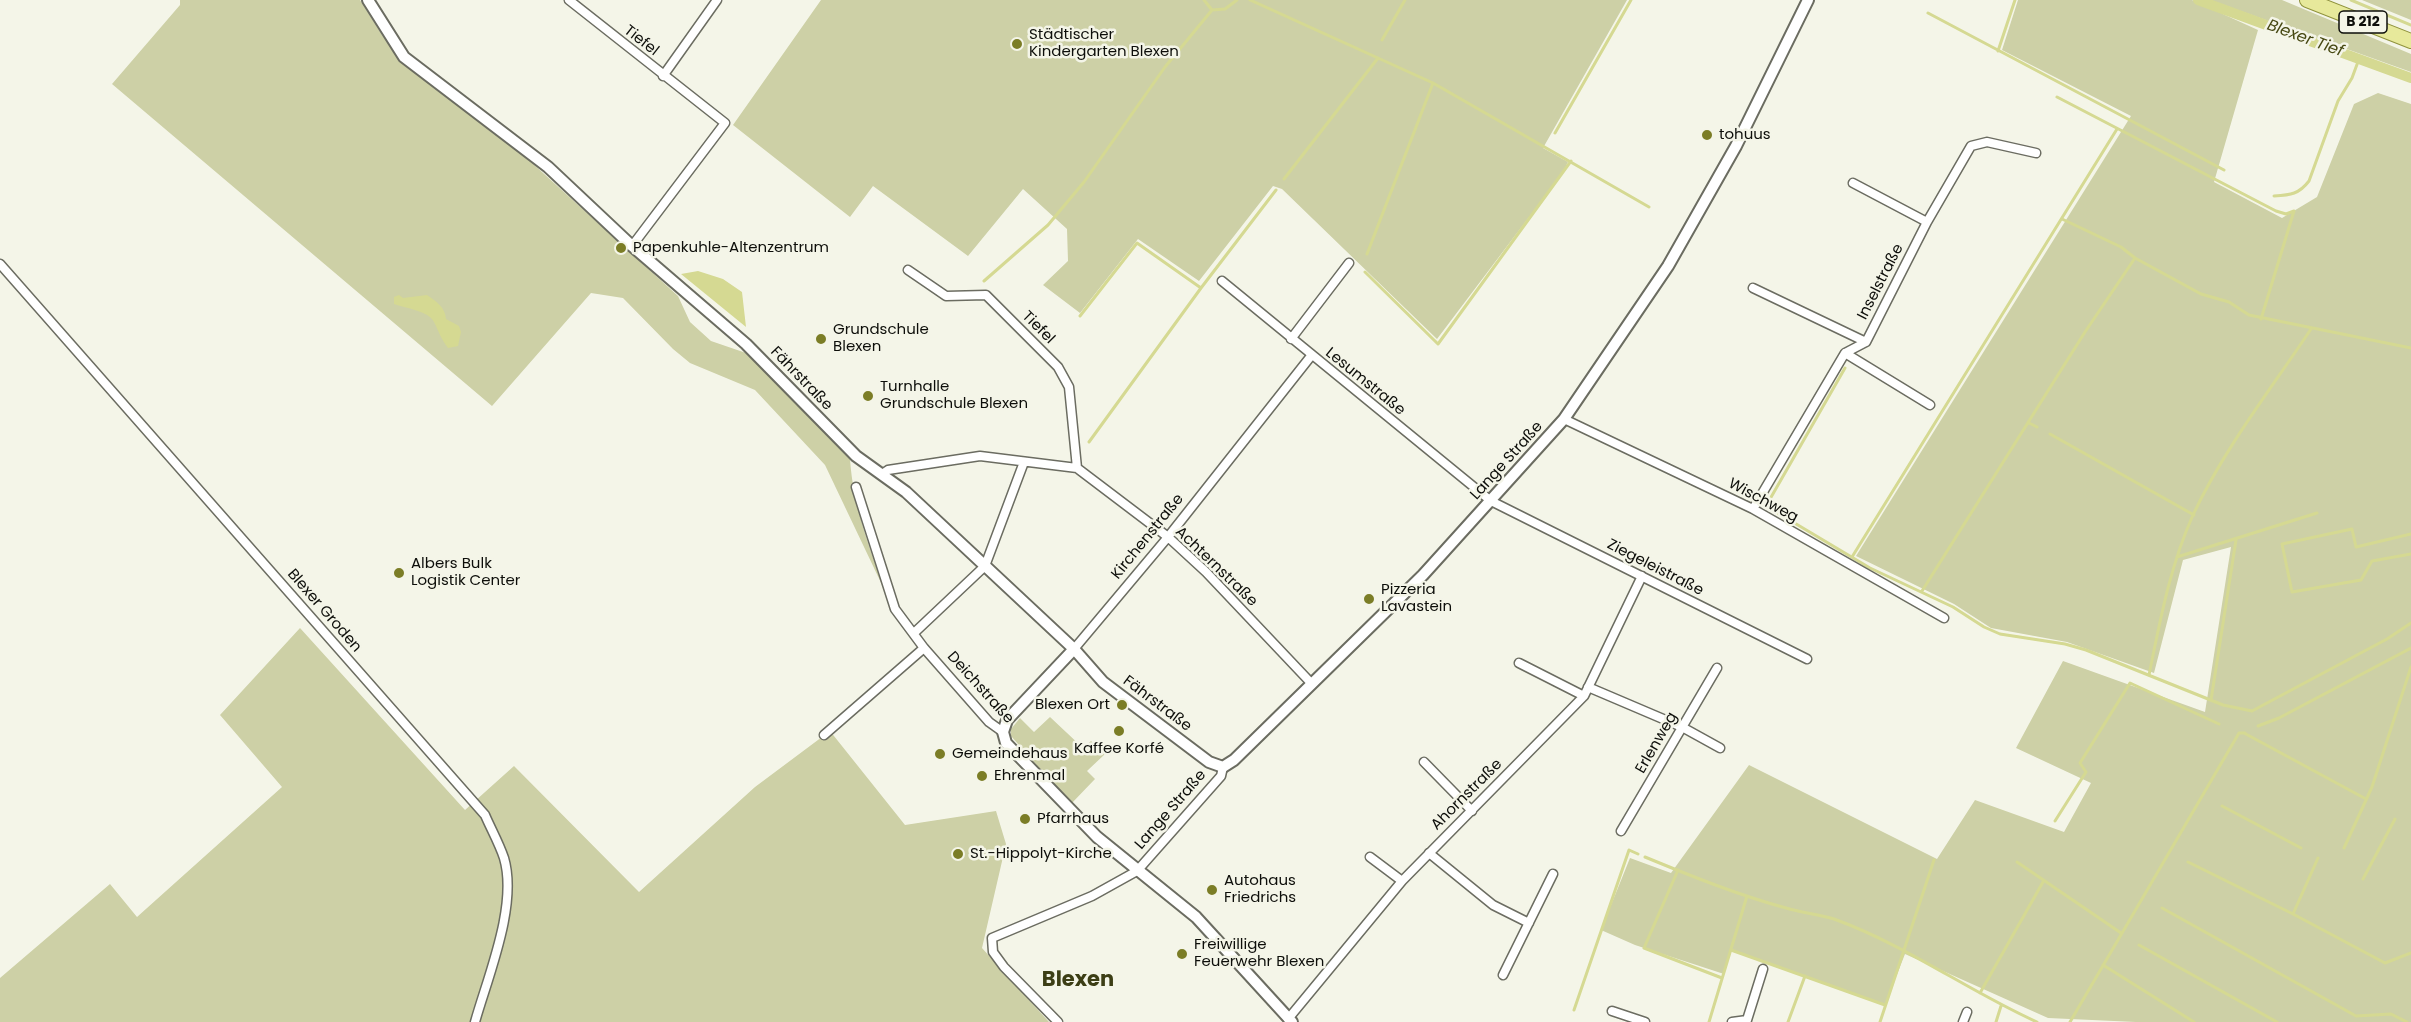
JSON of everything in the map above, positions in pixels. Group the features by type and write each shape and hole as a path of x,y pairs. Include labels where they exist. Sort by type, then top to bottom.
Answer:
{"main road":[{"name":"B 212","path":"2307,0 2411,41"}],"street":[{"name":"Fährstraße","path":"368,0 404,57 548,167 632,246 746,344 856,456 906,492 1074,649 1097,676 1120,696 1209,762 1223,767"},
{"name":"Tiefel","path":"569,0 725,123 632,246"},
{"path":"663,76 717,0"},
{"name":"Lange Straße","path":"1058,1022 1004,967 993,952 992,938 1092,896 1137,871 1221,776 1223,767 1234,760 1423,575 1564,419 1668,266 1736,146 1808,0"},
{"name":"Inselstraße","path":"1845,353 1866,342 1927,222 1971,146 1987,142 2036,153"},
{"path":"1854,183 1927,222"},
{"path":"1291,339 1349,263"},
{"name":"Blexer Groden","path":"0,264 485,815 504,858 507,880 505,914 475,1022"},
{"name":"Tiefel","path":"908,270 946,296 986,295 1058,367 1069,387 1077,468"},
{"name":"Lesumstraße","path":"1222,281 1491,501"},
{"path":"1753,288 1866,342"},
{"path":"1752,509 1845,353 1930,405"},
{"name":"Kirchenstraße","path":"1003,732 1007,720 1074,649 1168,537 1311,356"},
{"name":"Wischweg","path":"1564,419 1752,509 1944,618"},
{"path":"882,474 888,470 980,456 1077,468"},
{"path":"914,633 985,566 1024,462"},
{"name":"Achternstraße","path":"1077,468 1168,537 1206,572 1312,684"},
{"name":"Deichstraße","path":"856,487 895,609 924,648 989,722 1003,732 1006,743 1033,773 1097,837 1196,917 1290,1020"},
{"name":"Ziegeleistraße","path":"1491,501 1807,659"},
{"name":"Ahornstraße","path":"1290,1020 1402,881 1584,696 1642,576"},
{"path":"824,735 924,648"},
{"path":"1519,663 1584,696"},
{"name":"Erlenweg","path":"1621,831 1717,668"},
{"path":"1588,687 1682,727 1720,748"},
{"path":"1424,762 1472,811"},
{"path":"1429,853 1493,905 1529,923"},
{"path":"1370,857 1402,881"},
{"path":"1503,975 1553,874"},
{"path":"1732,1022 1750,1021 1763,969"},
{"path":"1612,1011 1645,1022"},
{"path":"1963,1022 1967,1012"}],"shaded area":[{"path":"180,0 360,0 382,35 409,68 520,152 678,296 690,322 711,341 746,353 850,459 858,509 884,589 825,465 755,390 690,363 623,298 591,293 492,406 112,84 180,5"},
{"path":"821,0 1627,0 1543,148 1568,162 1563,172 1437,339 1282,189 1273,186 1199,281 1138,239 1080,313 1043,285 1068,261 1067,229 1023,189 968,256 873,186 850,217 733,125"},
{"path":"2018,0 2192,0 2258,30 2214,182 2282,218 2317,197 2354,104 2378,93 2411,104 2411,1022 2136,1022 2048,1018 1905,954 1885,1005 1731,950 1724,974 1635,945 1601,930 1630,858 1671,873 1749,765 1937,859 1975,800 2064,832 2091,783 2016,748 2063,661 2205,712 2231,547 2183,560 2154,673 2067,642 1991,628 1954,604 1856,556 2131,116 2002,50"},
{"path":"2210,0 2282,0 2411,54 2411,72"},
{"path":"2362,0 2411,0 2411,20"},
{"path":"698,271 723,279 742,292 746,327 681,274"},
{"path":"399,295 403,298 427,295 437,303 444,311 446,319 459,326 461,332 458,346 448,348 434,322 427,315 394,304 394,297"},
{"path":"300,628 465,810 514,766 639,892 755,787 830,731 905,825 996,811 1006,844 982,948 1049,1022 0,1022 0,978 110,884 137,917 282,787 220,715"},
{"path":"1050,717 1083,748 1091,741 1105,754 1087,771 1095,779 1071,804 1011,736 1011,729 1020,718 1034,732"}],"waterway":[{"path":"1204,0 1212,10"},
{"path":"984,281 1048,225 1084,182 1165,67 1212,10 1225,9 1237,0"},
{"path":"1250,0 1433,83 1649,207"},
{"path":"1382,40 1405,0"},
{"path":"1555,133 1631,0"},
{"path":"1998,51 2015,0"},
{"name":"Blexer Tief","path":"2198,0 2411,78"},
{"path":"2351,0 2411,25"},
{"path":"1928,13 2224,170"},
{"path":"1284,179 1378,58"},
{"path":"2274,196 2294,193 2302,189 2309,181 2338,101 2352,78 2359,59"},
{"path":"1367,254 1433,83"},
{"path":"2057,97 2276,211 2286,214 2294,211 2261,319"},
{"path":"1852,557 2117,129"},
{"path":"1365,272 1438,344 1571,161"},
{"path":"1089,442 1201,288 1276,190"},
{"path":"2062,219 2121,247 2135,258 2201,294 2229,302 2249,315 2411,348"},
{"path":"1080,316 1137,243 1201,288"},
{"path":"1922,591 2085,332 2135,258"},
{"path":"2149,675 2172,574 2193,515 2233,443 2311,329"},
{"path":"1845,368 1766,506 1870,568 1953,607 1984,627 2000,634 2065,644 2086,650 2223,705 2252,711 2387,639 2411,623"},
{"path":"2029,423 2037,427"},
{"path":"2050,434 2194,515"},
{"path":"2177,557 2317,513"},
{"path":"2411,534 2356,547 2352,529 2282,544 2292,592 2361,580 2372,561 2411,554"},
{"path":"2211,700 2236,540"},
{"path":"2258,726 2279,718 2411,648"},
{"path":"2344,848 2372,787 2411,667"},
{"path":"2055,821 2086,772 2080,763 2130,683 2219,724"},
{"path":"2070,1022 2239,733 2245,733"},
{"path":"2244,733 2366,799"},
{"path":"2222,806 2301,848"},
{"path":"2363,879 2395,819"},
{"path":"1574,1010 1629,850 1638,854"},
{"path":"1645,857 1750,897 1792,910 1828,917 1861,930 2037,1022"},
{"path":"2318,858 2293,914 2385,963 2411,953"},
{"path":"1880,1022 1934,860"},
{"path":"2017,862 2121,933"},
{"path":"2188,862 2293,914"},
{"path":"1678,870 1644,948 1722,978"},
{"path":"1980,993 2043,882"},
{"path":"1709,1022 1747,896"},
{"path":"2162,908 2356,1016 2391,1014 2407,1022"},
{"path":"2139,945 2277,1022"},
{"path":"1731,950 1885,1005"},
{"path":"2103,965 2194,1022"},
{"path":"1788,1022 1805,976"},
{"path":"1996,1022 2001,1006"}],"place":[{"name":"Städtischer Kindergarten Blexen","path":"1017,44"},
{"name":"tohuus","path":"1707,135"},
{"name":"Papenkuhle-Altenzentrum","path":"621,248"},
{"name":"Grundschule Blexen","path":"821,339"},
{"name":"Turnhalle Grundschule Blexen","path":"868,396"},
{"name":"Albers Bulk Logistik Center","path":"399,573"},
{"name":"Pizzeria Lavastein","path":"1369,599"},
{"name":"Blexen Ort","path":"1122,705"},
{"name":"Kaffee Korfé","path":"1119,731"},
{"name":"Gemeindehaus","path":"940,754"},
{"name":"Ehrenmal","path":"982,776"},
{"name":"Pfarrhaus","path":"1025,819"},
{"name":"St.-Hippolyt-Kirche","path":"958,854"},
{"name":"Autohaus Friedrichs","path":"1212,890"},
{"name":"Freiwillige Feuerwehr Blexen","path":"1182,954"}],"district":[{"name":"Blexen","path":"1078,981"}]}
